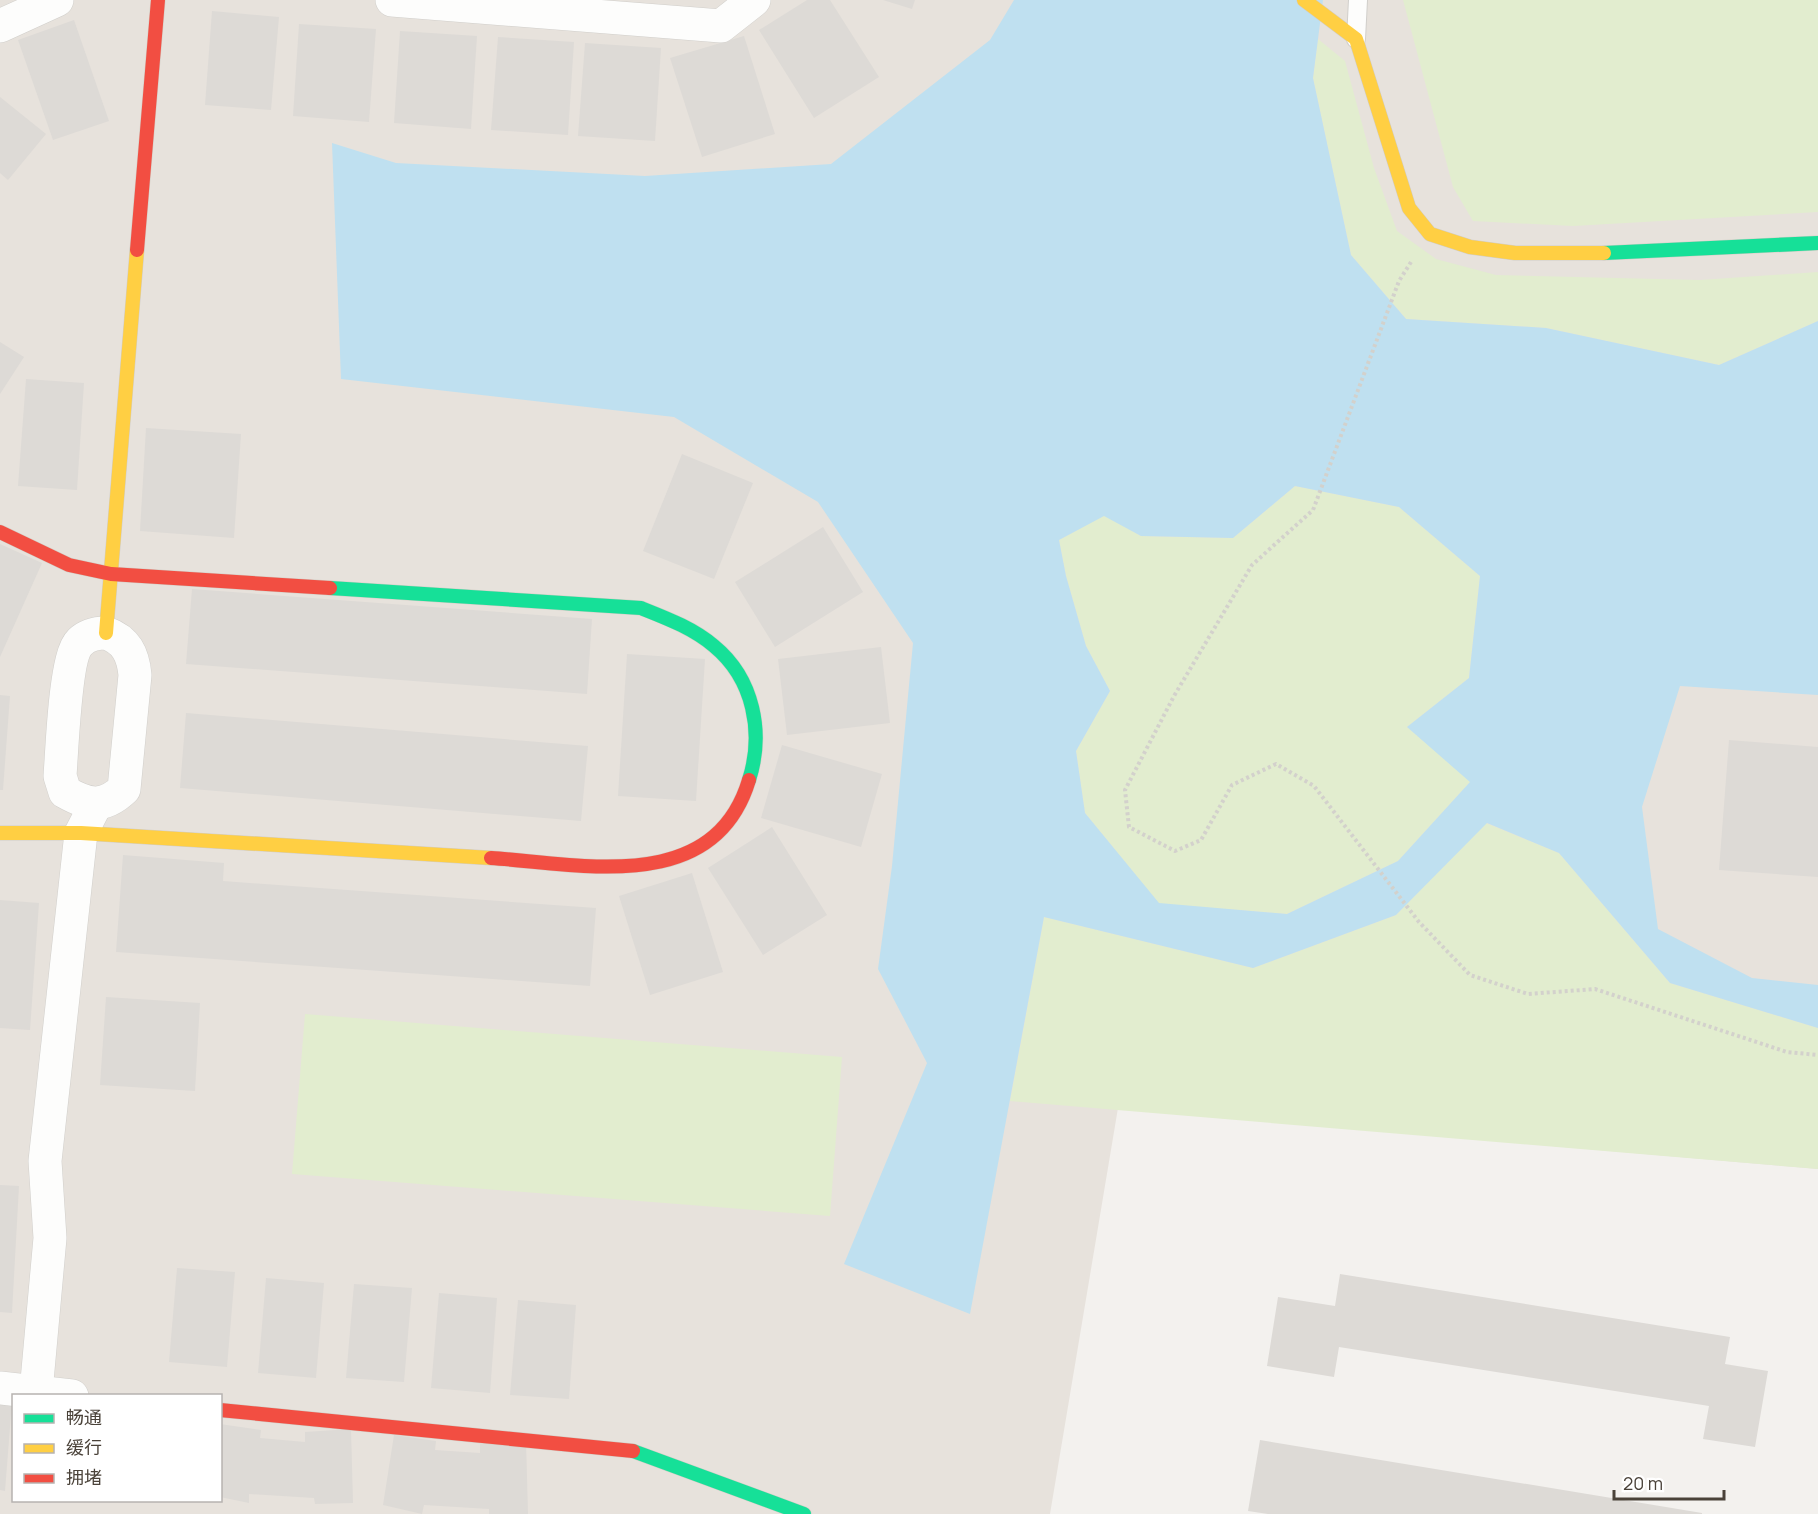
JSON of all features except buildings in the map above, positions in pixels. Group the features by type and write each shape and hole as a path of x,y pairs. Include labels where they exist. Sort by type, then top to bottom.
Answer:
{"street":[{"path":"0,26 57,0"},
{"path":"106,633 158,0"},
{"path":"392,0 721,26 754,0"},
{"path":"1304,0 1356,39 1409,208 1430,234 1470,247 1515,254 1616,253 1818,243"},
{"path":"0,532 69,565 111,574 641,608 687,627 712,644 733,666 749,695 757,729 756,762 743,800 719,832 686,854 668,862 638,867 81,833 0,833"},
{"path":"106,633 117,637 128,649 134,659 135,675 124,789 113,800 96,804 80,801 64,792 60,776 71,661 79,642 93,634 106,633"},
{"path":"36,1392 50,1238 45,1161 81,833 96,804"},
{"path":"0,1388 60,1394"},
{"path":"222,1410 634,1451 804,1514"}],"lane":[{"path":"1356,39 1358,0"}],"path":[{"path":"1399,281 1313,510 1252,565 1174,696 1125,790 1130,827 1175,851 1200,840 1232,785 1276,764 1314,786 1364,854 1419,922 1470,975 1528,994 1595,989 1787,1052 1818,1055"}],"shaded area":[{"path":"0,0 1818,0 1818,1169 1118,1108 1050,1514 0,1514"}],"green space":[{"path":"1403,0 1818,0 1818,212 1573,226 1473,221 1453,187"},
{"path":"1318,39 1345,61 1374,168 1397,231 1436,259 1496,275 1700,280 1818,272 1818,321 1719,365 1546,328 1406,319 1351,255 1313,78"},
{"path":"1295,486 1399,507 1480,576 1469,678 1407,727 1471,781 1398,861 1287,914 1159,904 1085,813 1076,751 1110,691 1086,646 1066,576 1059,540 1104,515 1141,536 1233,538"},
{"path":"1486,823 1559,853 1670,983 1818,1028 1818,1169 1010,1101 1044,917 1253,968 1396,915"},
{"path":"305,1014 842,1057 830,1216 292,1174"}],"water":[{"path":"1014,0 1323,0 1313,78 1351,255 1406,319 1546,328 1719,365 1818,321 1818,695 1680,686 1642,807 1658,929 1752,978 1818,985 1818,1028 1670,983 1559,853 1487,823 1396,915 1253,968 1044,917 970,1314 844,1264 927,1063 878,969 892,866 913,643 818,502 674,417 341,379 332,143 396,163 645,176 831,164 990,40","holes":["1295,486 1399,507 1480,576 1469,678 1407,727 1470,782 1398,861 1287,914 1159,903 1085,813 1076,751 1110,691 1086,646 1066,576 1059,540 1104,516 1141,536 1233,538"]}],"traffic: fast":[{"path":"1604,253 1818,243"},
{"path":"330,588 641,608 679,624 706,640 728,659 747,691 755,726 755,744 749,780"},
{"path":"633,1451 804,1514"}],"traffic: slow":[{"path":"1304,0 1356,39 1409,208 1430,234 1470,247 1515,253 1604,253"},
{"path":"106,633 137,250"},
{"path":"0,833 81,833 491,858"}],"traffic: jam":[{"path":"137,250 158,0"},
{"path":"0,532 69,565 111,574 330,588"},
{"path":"491,858 603,867 641,865 676,857 707,842 732,817 749,780"},
{"path":"222,1410 633,1451"}]}
